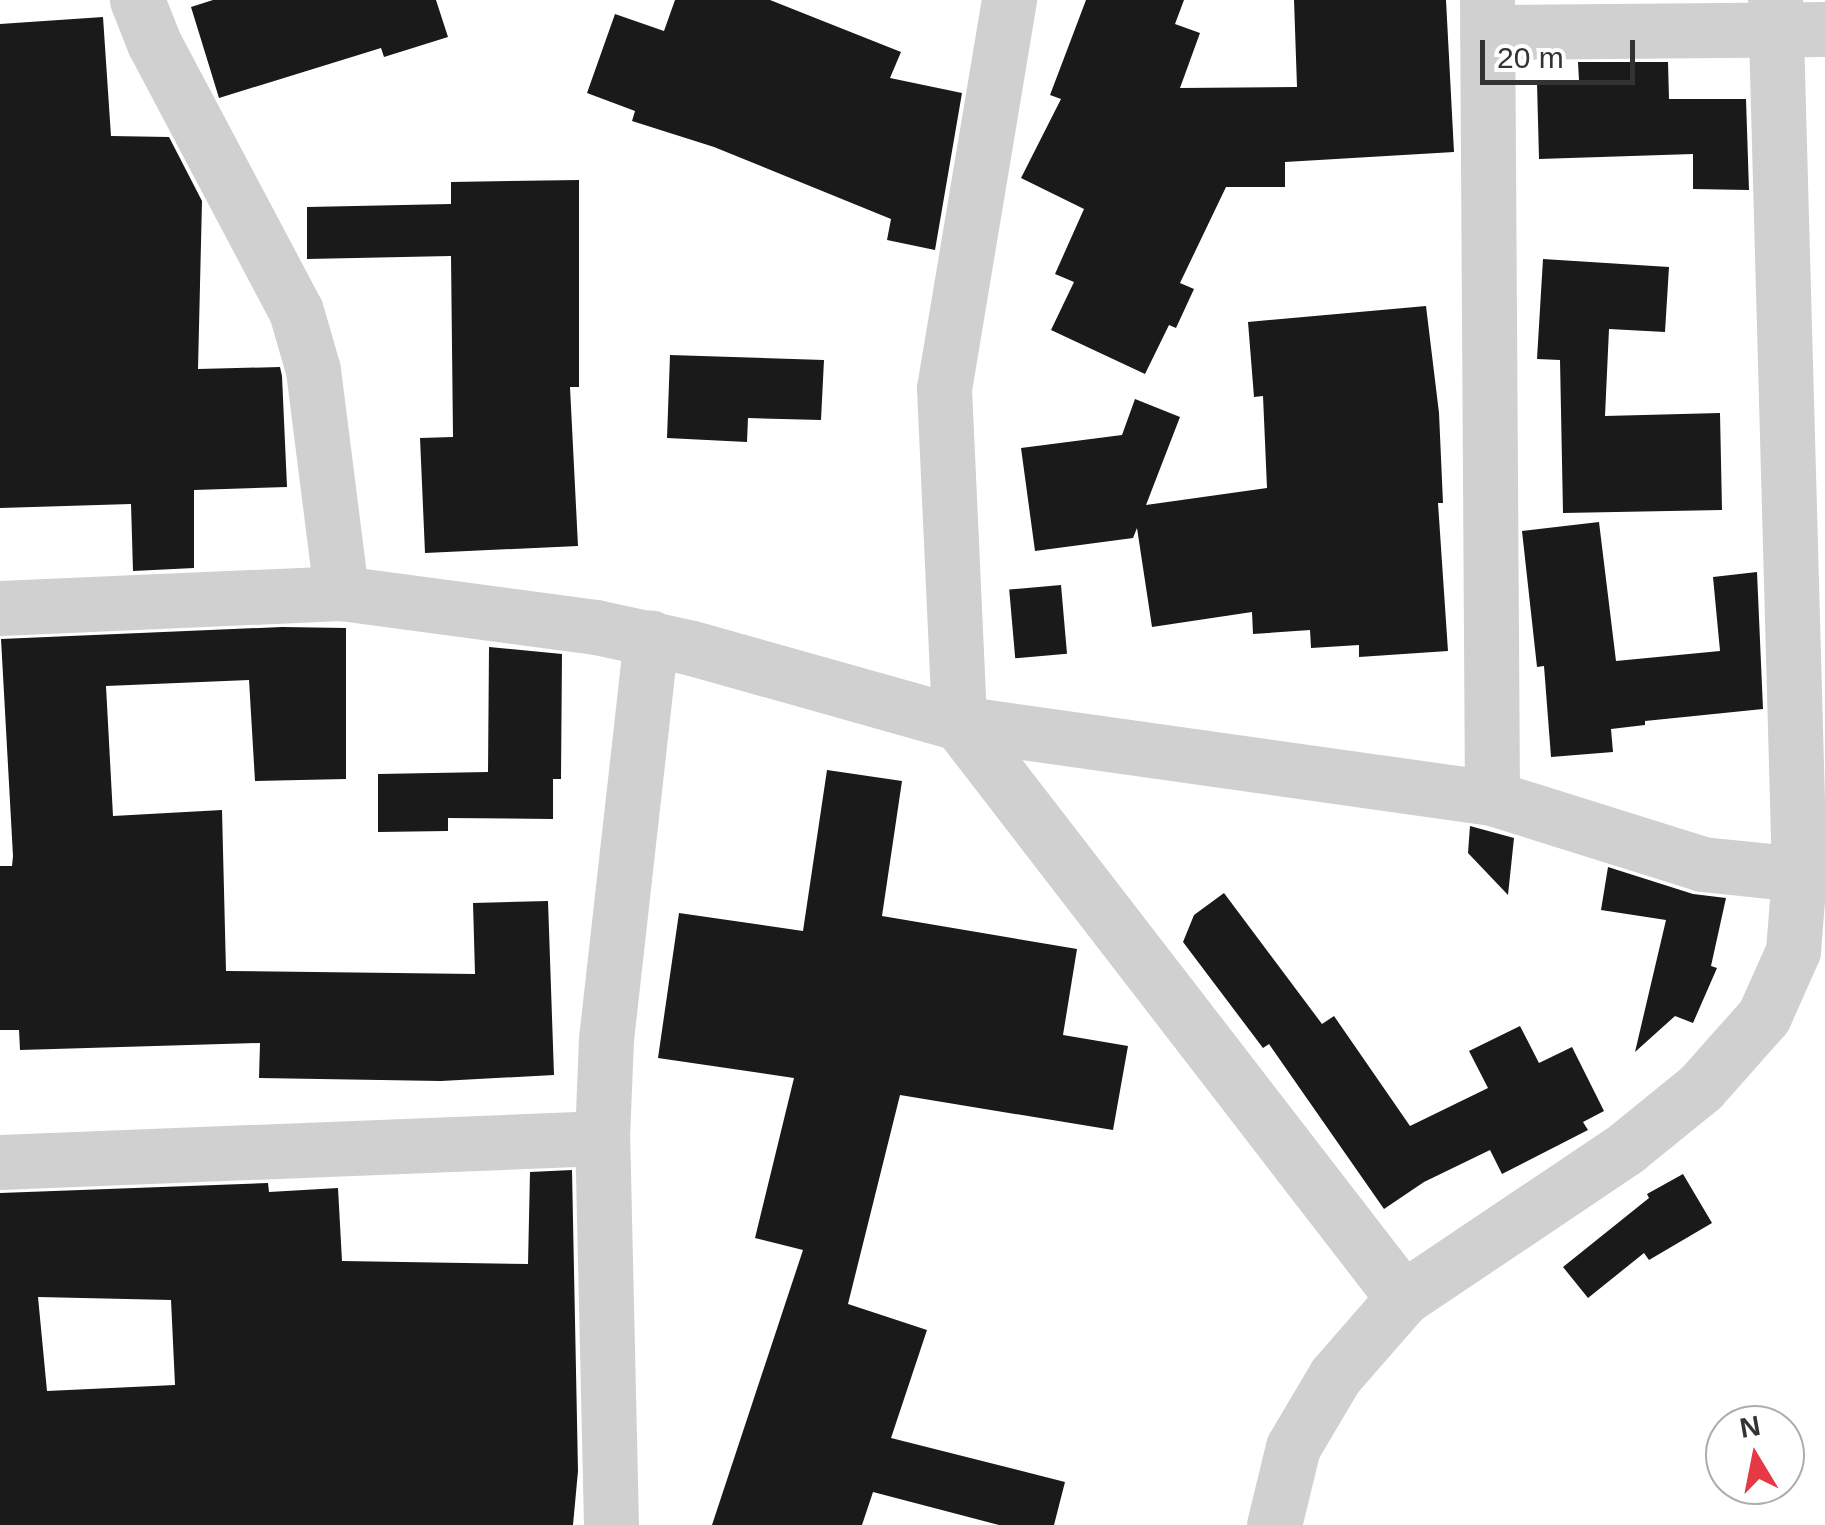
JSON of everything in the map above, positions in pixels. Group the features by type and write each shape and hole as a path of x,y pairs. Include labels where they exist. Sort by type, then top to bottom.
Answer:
{"street":[{"path":"136,0 154,43 296,311 314,370 340,593"},
{"path":"1009,0 944,388 959,722 1403,1298"},
{"path":"1274,1525 1293,1447 1335,1376 1403,1298 1626,1148 1701,1087 1764,1016 1809,954 1800,874 1806,349 1792,21 1487,16 1492,798"},
{"path":"0,608 340,593 651,638 959,722 1492,798 1702,864 1800,874"},
{"path":"612,1525 602,1138 606,1038 651,638"},
{"path":"0,1162 602,1138"}],"building":[{"path":"213,0 436,0 448,37 384,57 381,48 219,98 191,7"},
{"path":"675,0 770,0 901,52 890,78 962,93 935,250 887,240 891,219 714,147 632,121 635,111 587,93 615,14 664,31"},
{"path":"1086,0 1184,0 1175,24 1200,33 1180,88 1297,87 1294,0 1446,0 1454,152 1285,162 1285,187 1226,187 1180,283 1194,289 1176,328 1169,325 1145,374 1051,330 1074,282 1055,274 1084,209 1021,178 1061,99 1050,95"},
{"path":"103,17 111,136 169,137 202,201 198,369 280,367 282,376 287,487 194,490 194,568 133,571 131,504 0,508 0,24"},
{"path":"1578,62 1668,62 1669,99 1746,99 1749,190 1693,189 1693,154 1539,159 1537,83 1579,81"},
{"path":"579,180 579,387 570,387 578,546 425,553 420,438 453,437 451,256 307,259 307,207 451,204 451,182"},
{"path":"1543,259 1669,267 1665,332 1609,329 1605,416 1720,413 1722,510 1563,513 1560,360 1537,359"},
{"path":"1426,306 1439,413 1443,503 1438,503 1448,651 1359,657 1359,645 1311,648 1310,630 1253,634 1252,612 1152,627 1137,528 1133,538 1035,551 1021,448 1122,435 1135,399 1180,417 1146,505 1267,488 1263,396 1254,397 1248,322"},
{"path":"670,355 824,360 821,420 748,418 747,442 667,438"},
{"path":"1599,522 1616,661 1720,651 1713,577 1757,572 1763,709 1645,721 1645,725 1611,729 1613,752 1551,757 1544,666 1537,667 1522,531"},
{"path":"1061,585 1067,654 1015,658 1009,590"},
{"path":"282,627 346,628 346,779 255,781 249,680 106,686 113,816 222,810 226,971 475,974 473,903 548,901 554,1075 441,1081 259,1078 260,1043 20,1050 19,1030 0,1030 0,866 12,866 13,856 1,639"},
{"path":"489,647 562,654 561,779 553,779 553,819 448,818 448,831 378,832 378,774 488,772"},
{"path":"827,770 902,781 882,916 1077,949 1063,1035 1128,1046 1113,1130 900,1095 848,1304 927,1330 891,1438 1065,1482 1054,1525 999,1525 873,1492 862,1525 712,1525 803,1250 755,1238 794,1078 658,1058 679,913 803,931"},
{"path":"1470,826 1514,838 1508,895 1468,853"},
{"path":"1608,867 1693,894 1726,898 1711,966 1717,968 1693,1023 1675,1016 1635,1052 1666,920 1601,910"},
{"path":"1224,893 1322,1024 1334,1016 1410,1126 1488,1088 1469,1051 1520,1026 1539,1063 1572,1047 1604,1111 1583,1122 1588,1130 1502,1174 1490,1150 1424,1182 1384,1209 1269,1044 1263,1048 1183,942 1194,915"},
{"path":"572,1170 578,1471 573,1525 0,1525 0,1193 268,1183 269,1192 338,1188 342,1261 528,1264 530,1172","holes":["38,1297 171,1300 175,1385 47,1391"]},
{"path":"1683,1174 1712,1223 1649,1260 1644,1253 1588,1298 1563,1267 1649,1198 1647,1194"}]}
